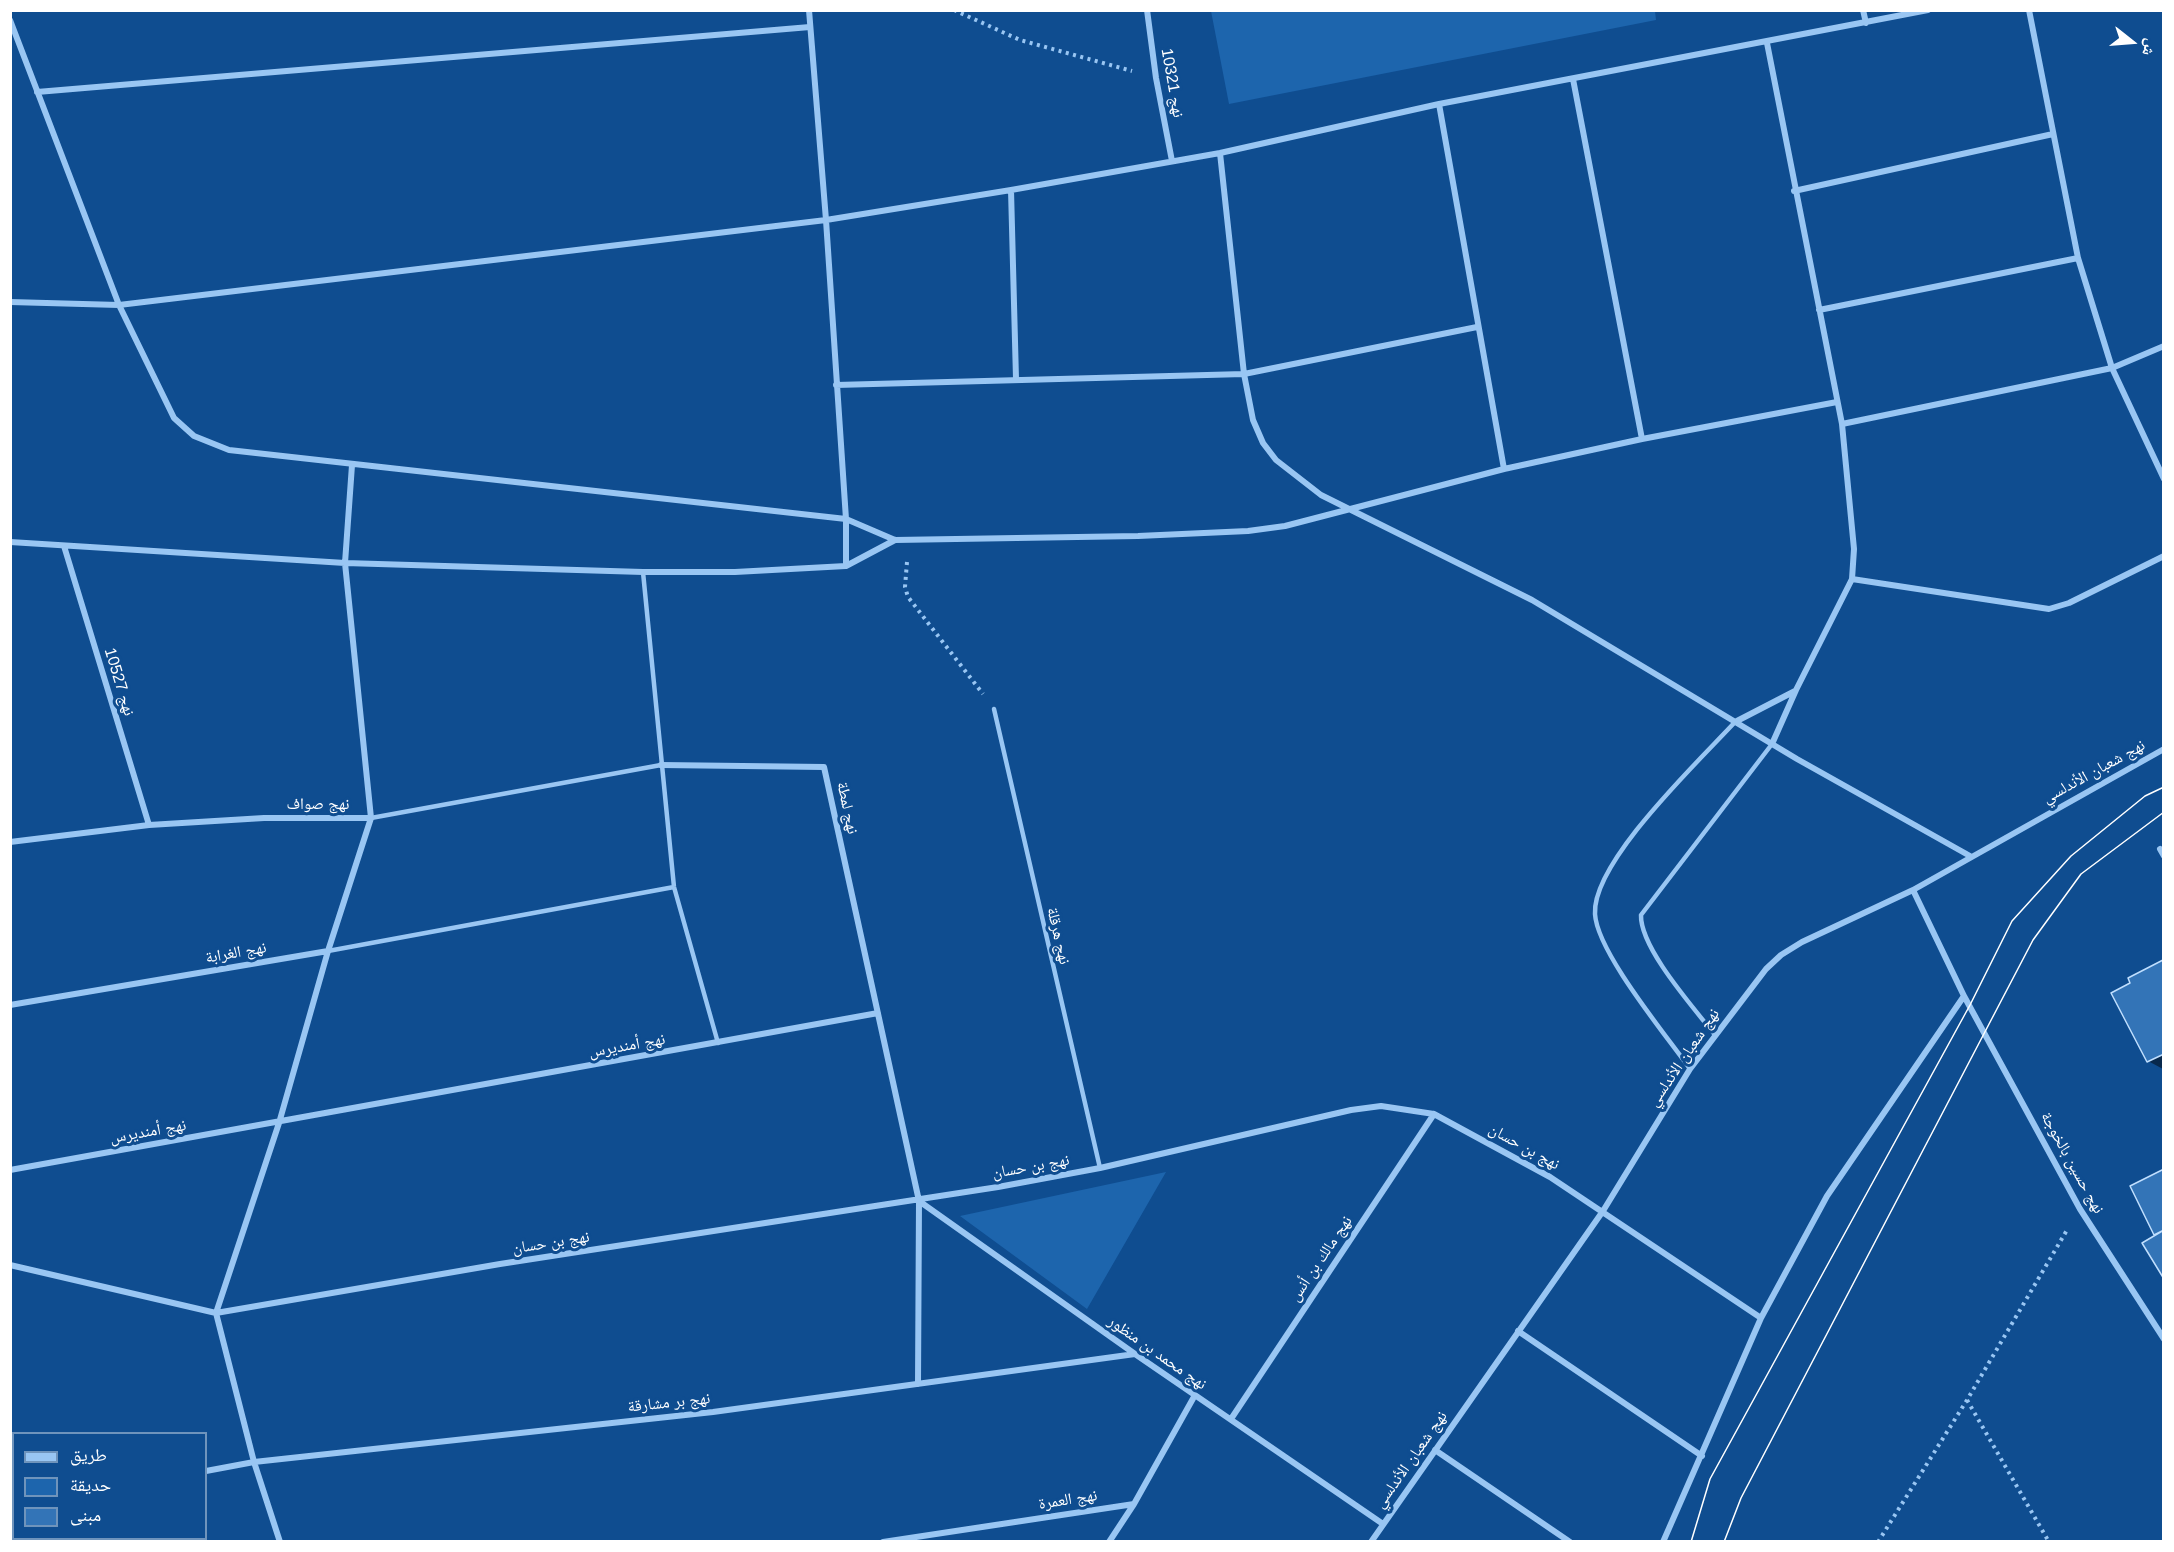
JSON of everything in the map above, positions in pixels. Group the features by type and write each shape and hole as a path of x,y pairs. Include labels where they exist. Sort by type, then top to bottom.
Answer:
{"street":[{"path":"809,10 846,519 846,566"},
{"name":"نهج 10321","path":"1147,10 1156,78 1172,161"},
{"path":"1863,10 1866,23"},
{"path":"10,302 119,305 826,220 1220,153 1438,104 1767,43 1928,10"},
{"path":"2029,10 2078,258 2112,368 2163,479"},
{"path":"10,20 119,305 174,418 194,436 229,450 846,519 895,540 1248,531 1285,526 1347,508 1504,469 1642,439 1837,402"},
{"path":"37,92 810,27"},
{"path":"1767,43 1794,191 1842,424 1854,549 1852,579 1796,690 1772,744"},
{"path":"1573,80 1642,439"},
{"path":"1438,104 1504,469"},
{"path":"1794,191 2053,134"},
{"path":"1220,153 1244,374 1253,420 1269,452 1306,485 1347,508 1532,600 1772,744 1971,856"},
{"path":"1011,190 1016,379"},
{"path":"1819,310 2078,258"},
{"path":"836,385 1244,374 1477,327"},
{"path":"1842,424 2112,368 2163,346"},
{"name":"نهج صواف","path":"10,842 149,825 264,818 371,818 345,563 352,465"},
{"path":"10,542 345,563 643,572 735,572 846,566 895,540"},
{"name":"نهج 10527","path":"64,546 149,825"},
{"path":"1852,579 2049,609 2069,603 2163,556"},
{"path":"1735,722 1796,690"},
{"name":"نهج شعبان الأندلسي","path":"1371,1542 1603,1211 1690,1069 1766,969 1781,955 1832,927 1913,890 2163,749"},
{"name":"نهج لمطة","path":"661,765 824,767 878,1013"},
{"path":"280,1542 254,1462 216,1313 279,1123 328,951 371,818"},
{"path":"2160,849 2163,856"},
{"name":"نهج حسين بالخوجة","path":"1913,890 1964,996 2080,1209 2163,1338"},
{"name":"نهج الغرابة","path":"10,1005 328,951"},
{"path":"1663,1542 1761,1318 1827,1196 1964,996"},
{"path":"878,1013 919,1201 918,1384"},
{"name":"نهج أمنديرس","path":"10,1170 878,1013"},
{"name":"نهج بن حسان","path":"10,1265 216,1313 500,1264 919,1201 1100,1168 1351,1110 1381,1106 1434,1114 1507,1152 1603,1211 1761,1318"},
{"name":"نهج مالك بن أنس","path":"1231,1419 1434,1114"},
{"name":"نهج محمد بن منظور","path":"919,1201 1135,1354 1383,1524"},
{"path":"1518,1331 1702,1456"},
{"name":"نهج بر مشارقة","path":"207,1471 254,1462 713,1412 1135,1354"},
{"path":"1109,1542 1134,1504 1195,1395"},
{"path":"1435,1450 1570,1542"},
{"name":"نهج العمرة","path":"882,1542 1134,1504"}],"lane":[{"path":"643,572 674,886 718,1043"},
{"name":"نهج هرقلة","path":"994,709 1100,1168"},
{"path":"1690,1069 1615,963 1600,935 1594,915 1597,892 1606,872 1617,856 1653,812 1735,722"},
{"path":"1715,1035 1651,948 1642,927 1641,915 1772,744"},
{"path":"371,818 661,765"},
{"path":"328,951 674,886"}],"path":[{"path":"954,10 1020,40 1156,78"},
{"path":"908,540 905,587 908,597 994,709"},
{"path":"1878,1542 2080,1209"},
{"path":"1966,1400 2049,1542"}],"green space":[{"path":"1211,11 1655,11 1656,20 1229,104"},
{"path":"1166,1172 1087,1309 960,1216"}],"building":[{"path":"2163,960 2164,1054 2147,1062 2111,993 2130,983 2128,978"},
{"path":"2164,1169 2164,1230 2154,1235 2130,1186"},
{"path":"2164,1230 2164,1279 2142,1243"}],"tram line":[{"path":"1691,1542 1710,1479 1970,1005 2012,921 2071,856 2145,796 2164,787"},
{"path":"1724,1542 1741,1498 2033,940 2081,874 2164,812"}]}
